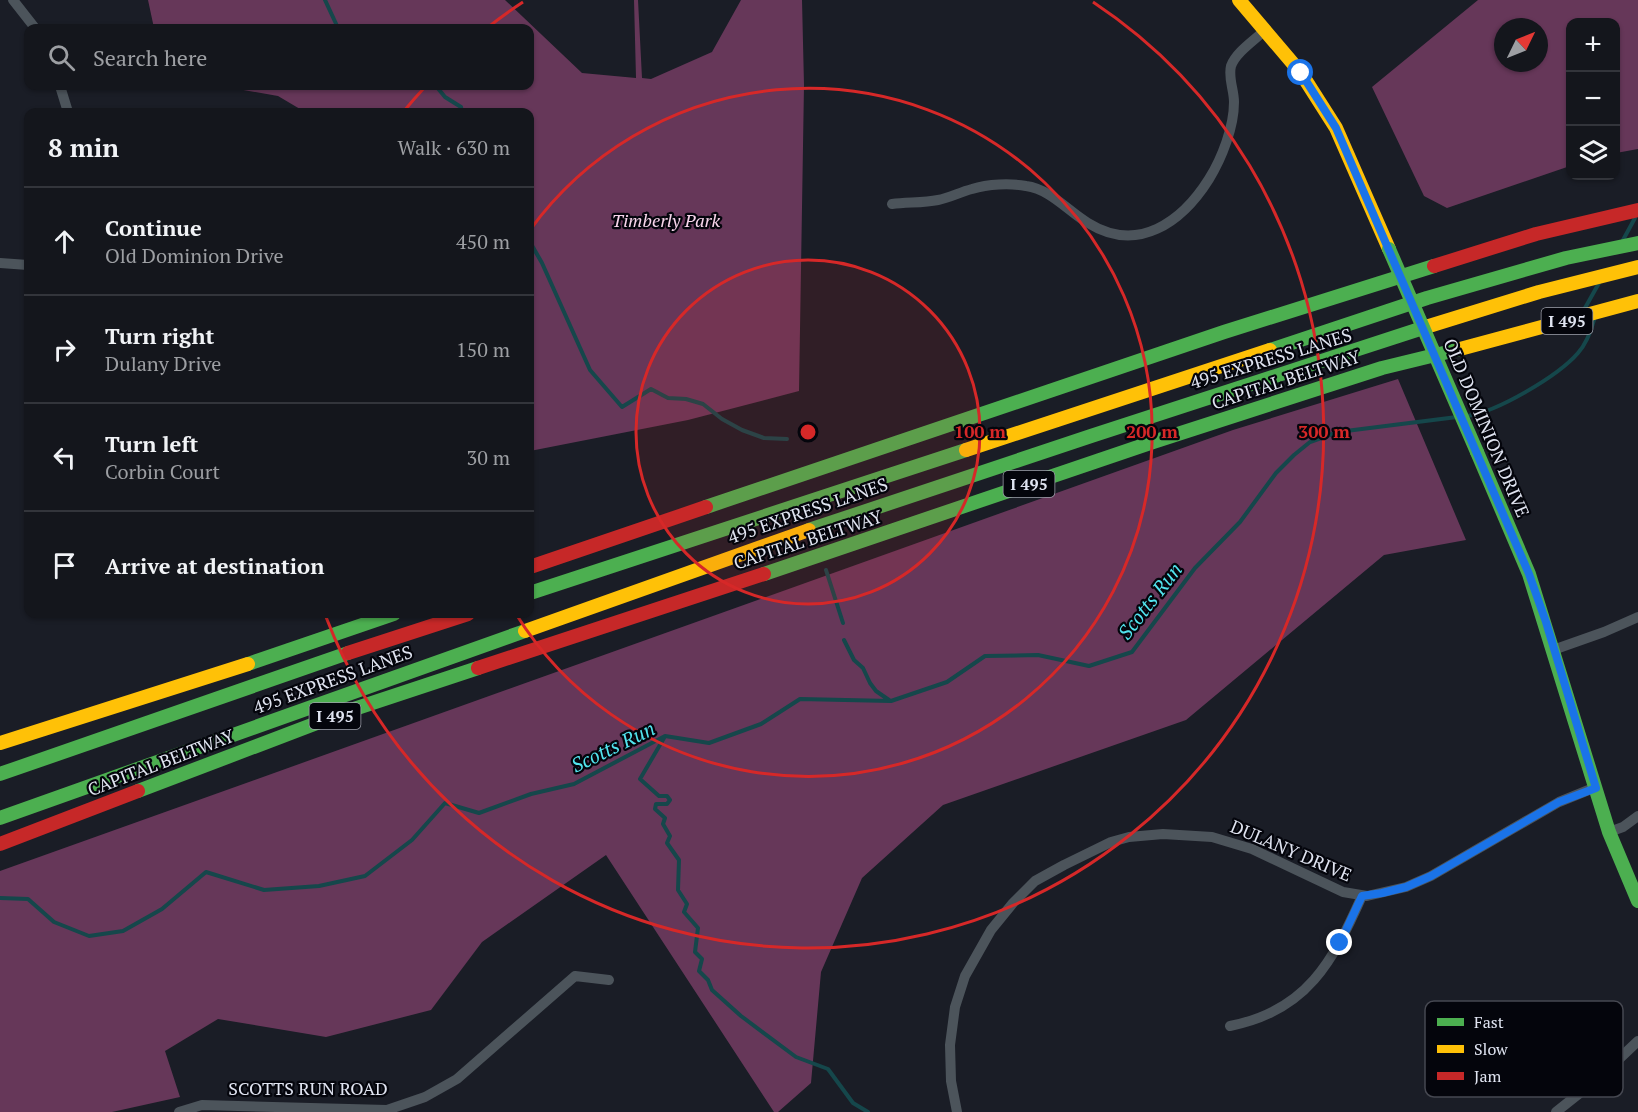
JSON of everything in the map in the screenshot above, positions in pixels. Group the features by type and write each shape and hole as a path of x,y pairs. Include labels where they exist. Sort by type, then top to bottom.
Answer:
{"main road":[{"name":"OLD DOMINION DRIVE","path":"1239,0 1301,73 1336,128 1529,574 1546,622 1609,832 1638,901"},
{"path":"534,566 1224,332 1536,234 1638,210"},
{"name":"495 EXPRESS LANES","path":"534,592 1416,302 1566,258 1638,243"},
{"name":"495 EXPRESS LANES","path":"0,818 759,547 948,482 1473,313 1636,267"},
{"name":"CAPITAL BELTWAY","path":"0,844 363,706 857,544 1131,450 1382,368 1638,301"},
{"path":"0,743 382,618"},
{"name":"495 EXPRESS LANES","path":"0,774 292,671 456,618"}],"street":[{"path":"13,0 32,24"},
{"path":"892,204 940,200 981,187 1026,186 1046,194 1089,224 1104,231 1131,236 1161,228 1187,208 1201,192 1216,168 1233,115 1231,68 1235,60 1265,30"},
{"path":"61,90 67,108"},
{"path":"0,262 24,265"},
{"path":"1553,650 1638,617"},
{"name":"DULANY DRIVE","path":"957,1112 951,1081 950,1045 953,1016 965,976 991,930 1013,903 1035,882 1064,865 1129,837 1163,834 1212,837 1252,849 1343,892 1362,896 1406,887 1431,876 1559,802 1596,788"},
{"path":"1609,832 1623,827 1638,816"},
{"path":"1230,1026 1262,1017 1278,1009 1314,980 1340,943 1362,896"},
{"name":"SCOTTS RUN ROAD","path":"179,1112 202,1105 387,1111 425,1097 458,1079 575,976 609,980"},
{"path":"1623,1055 1638,1041"},
{"path":"1556,1112 1575,1097"}],"green space":[{"name":"Timberly Park","path":"148,0 505,0 530,24 153,24"},
{"name":"Timberly Park","path":"634,0 638,0 642,78 651,79 712,52 741,0 802,0 804,85 799,391 688,420 534,450 534,108 298,108 278,96 244,90 534,90 534,27 582,73 636,78"},
{"path":"1478,0 1638,0 1638,149 1620,152 1620,18 1566,18 1566,167 1447,208 1424,196 1372,87"},
{"path":"1398,379 1466,540 1384,555 1186,720 943,805 862,878 821,972 811,1083 778,1112 774,1112 606,855 482,942 431,1010 326,1037 218,1019 165,1051 180,1097 112,1112 0,1112 0,871 1233,430"}],"waterway":[{"path":"325,0 336,24"},
{"path":"439,90 461,108"},
{"name":"Scotts Run","path":"1623,240 1635,218"},
{"path":"534,249 590,370 622,407 651,389 668,398 686,399 703,404 722,419 742,430 764,438 787,439"},
{"name":"Scotts Run","path":"1585,308 1599,283"},
{"name":"Scotts Run","path":"1467,416 1494,408 1526,392 1556,372 1581,349 1594,320"},
{"name":"Scotts Run","path":"0,898 28,899 54,922 89,936 123,931 162,909 206,872 264,890 319,886 365,876 412,840 445,803 479,813 531,794 574,784 665,736 709,743 761,724 800,699 891,701 947,682 985,656 1038,655 1089,666 1132,652 1195,568 1240,522 1276,473 1310,442 1338,432 1457,417"},
{"path":"826,570 843,623"},
{"path":"844,640 870,683 876,691 889,700"},
{"path":"664,738 640,779 659,796 667,796 670,800 667,804 656,804 655,809 665,818 663,824 670,836 667,843 679,860 678,890 687,904 684,912 698,928 695,952 702,959 699,971 708,980 712,990 741,1016 796,1057 828,1069 853,1103 868,1112"}],"traffic: fast":[{"path":"1270,350 1427,298 1566,258 1638,243"},
{"path":"1389,249 1477,452"},
{"path":"706,507 1224,332 1434,266"},
{"path":"809,530 1429,326"},
{"path":"764,574 1153,442 1382,368 1460,349"},
{"path":"534,592 966,450"},
{"path":"1477,452 1529,574 1609,832 1638,901"},
{"path":"248,664 382,618"},
{"path":"0,818 525,631"},
{"path":"0,774 348,653"},
{"path":"138,791 351,710 478,668"}],"traffic: slow":[{"path":"1239,0 1301,73 1336,128 1389,249"},
{"path":"1429,326 1539,292 1638,267"},
{"path":"1460,349 1638,301"},
{"path":"966,450 1270,350"},
{"path":"525,631 809,530"},
{"path":"0,743 248,664"}],"traffic: jam":[{"path":"1434,266 1536,234 1638,210"},
{"path":"534,566 706,507"},
{"path":"478,668 764,574"},
{"path":"348,653 456,618"},
{"path":"0,844 138,791"}],"route":[{"path":"1301,73 1336,128 1529,574 1568,692 1596,788 1559,802 1431,876 1406,887 1362,896 1340,943"}]}
